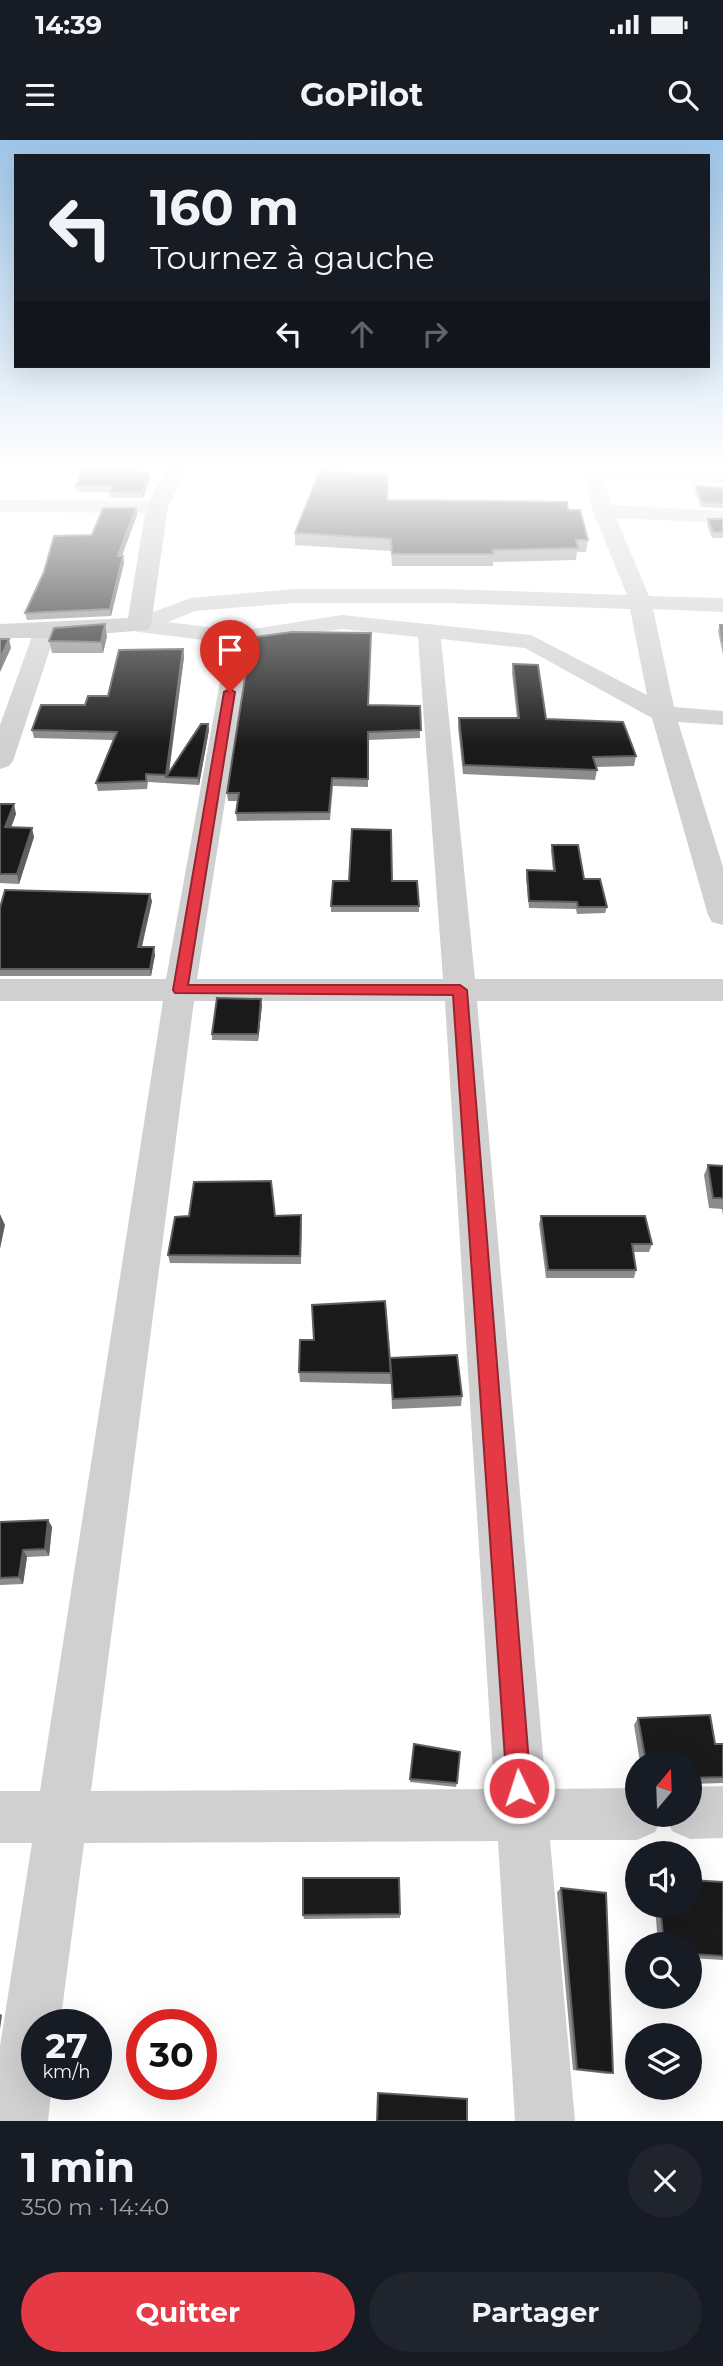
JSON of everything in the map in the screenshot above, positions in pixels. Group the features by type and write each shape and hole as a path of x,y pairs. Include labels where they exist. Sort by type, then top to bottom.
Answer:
{"street":[{"path":"139,625 149,561"},
{"path":"624,561 640,601 663,714 715,860 723,915"},
{"path":"139,625 191,604 294,596 640,601 723,605"},
{"path":"0,631 139,625 239,638 342,622 531,642 663,714 723,718"},
{"path":"429,630 460,990 545,2121"},
{"path":"0,761 45,631"},
{"path":"18,2121 180,990 239,638"},
{"path":"0,990 723,990"},
{"path":"702,1812 723,1812"},
{"path":"0,1816 625,1814"}],"building":[{"path":"47,561 122,561 110,609 25,613"},
{"path":"105,624 101,642 49,641 54,628"},
{"path":"292,632 371,633 368,705 420,706 421,730 368,732 368,779 332,778 329,812 236,813 239,793 227,793 250,646 256,637"},
{"path":"0,639 9,639 0,659"},
{"path":"183,649 166,775 146,774 146,781 96,783 117,732 32,730 41,705 85,705 88,696 108,696 119,650"},
{"path":"513,664 538,665 546,719 623,722 636,756 593,757 597,770 464,765 459,718 519,718"},
{"path":"201,724 208,724 198,778 166,777"},
{"path":"0,804 14,804 5,827 32,828 17,874 0,874"},
{"path":"352,829 391,830 392,881 417,881 419,906 331,906 333,881 349,881"},
{"path":"552,845 578,845 584,879 600,879 607,907 578,907 577,902 529,901 527,870 555,871"},
{"path":"5,890 150,894 138,947 154,947 150,969 0,969 0,908"},
{"path":"217,998 261,999 258,1034 212,1034"},
{"path":"708,1165 723,1166 723,1198 713,1198"},
{"path":"271,1181 275,1216 301,1215 300,1256 168,1255 175,1217 189,1216 194,1182"},
{"path":"541,1216 645,1216 652,1244 632,1244 636,1270 548,1270"},
{"path":"385,1301 391,1373 299,1372 300,1340 314,1340 312,1305"},
{"path":"457,1355 462,1396 393,1399 390,1358"},
{"path":"48,1520 45,1549 23,1550 19,1577 0,1578 0,1522"},
{"path":"710,1715 715,1744 723,1744 723,1777 702,1778 702,1750 644,1750 638,1718"},
{"path":"414,1744 460,1752 457,1783 410,1779"},
{"path":"303,1878 399,1878 400,1914 303,1915"},
{"path":"702,1881 723,1882 723,1956 702,1955 702,1932 663,1932 661,1918 702,1918"},
{"path":"561,1888 606,1893 613,2073 577,2069"},
{"path":"378,2093 467,2099 467,2121 377,2121"}],"route":[{"path":"230,692 180,990 460,990 519,1788"}]}
